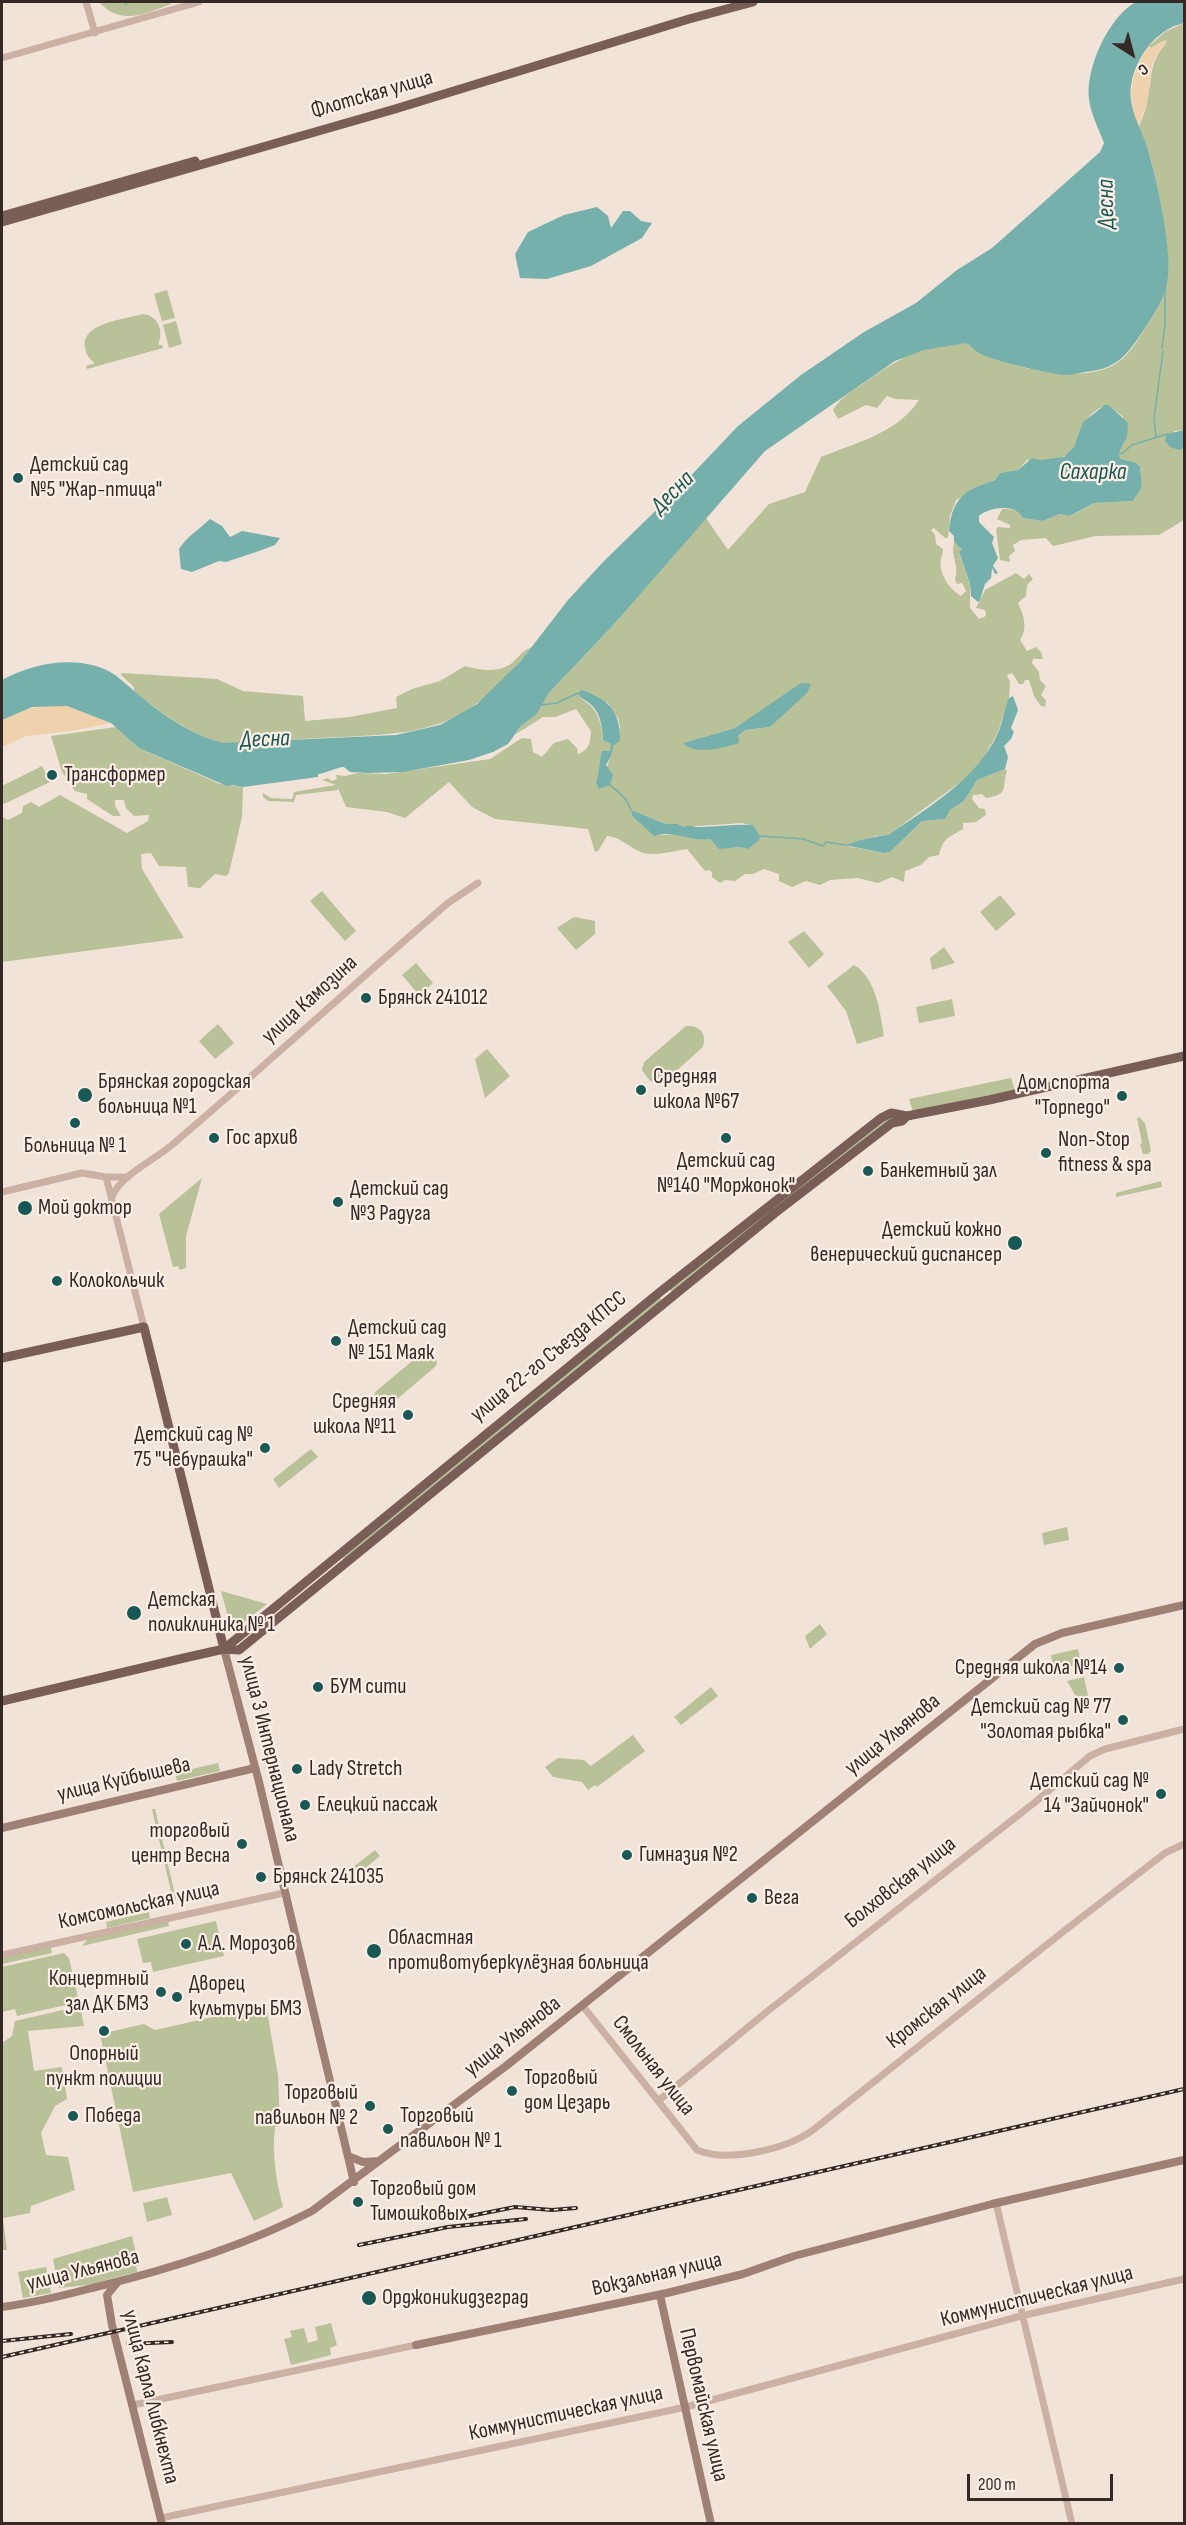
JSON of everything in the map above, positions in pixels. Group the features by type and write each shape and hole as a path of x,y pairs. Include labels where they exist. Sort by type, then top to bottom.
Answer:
{"main road":[{"name":"Флотская улица","path":"2,216 733,2"},
{"name":"Флотская улица","path":"2,222 385,112 699,16 753,2"},
{"name":"улица 22-го Съезда КПСС","path":"224,1649 660,1292 881,1118 891,1113 908,1116 1185,1056"},
{"name":"улица 22-го Съезда КПСС","path":"2,1701 224,1649 240,1650 847,1157 892,1123 902,1121 908,1116"},
{"path":"660,1292 667,1301"},
{"path":"2,1358 144,1327"},
{"name":"улица 3 Интернационала","path":"144,1327 255,1768 354,2182"},
{"path":"332,1561 338,1569"},
{"name":"улица Ульянова","path":"2,2307 117,2282 227,2248 280,2228 312,2211 354,2182 582,2005 1035,1644 1062,1633 1185,1605"},
{"name":"улица Куйбышева","path":"2,1828 255,1768"},
{"path":"348,2156 363,2162 382,2160"},
{"name":"Вокзальная улица","path":"416,2345 660,2295 735,2276 794,2256 996,2203 1185,2160"},
{"name":"улица Карла Либкнехта","path":"117,2282 107,2295 112,2325 161,2521"},
{"path":"96,2287 107,2295"},
{"name":"Первомайская улица","path":"660,2295 711,2523"}],"street":[{"path":"86,2 95,33"},
{"path":"2,58 199,2"},
{"name":"улица Камозина","path":"112,1197 119,1184 169,1148 448,903 478,883"},
{"path":"5,1191 82,1173 106,1178 128,1177"},
{"name":"улица 3 Интернационала","path":"106,1178 144,1327"},
{"name":"Болховская улица","path":"658,2101 769,2010 1034,1803 1090,1756 1105,1749 1185,1729"},
{"name":"Кромская улица","path":"694,2149 712,2154 735,2154 783,2146 806,2135 1165,1853 1185,1844"},
{"name":"Комсомольская улица","path":"2,1955 284,1893"},
{"name":"Смольная улица","path":"582,2005 694,2149"},
{"path":"996,2203 1072,2523"},
{"name":"Коммунистическая улица","path":"161,2521 686,2407 1021,2316 1185,2279"},
{"name":"Вокзальная улица","path":"133,2405 416,2345"}],"green space":[{"path":"99,2 171,2 171,4 142,14 124,16 107,9"},
{"path":"1184,23 1184,430 1174,431 1179,450 1184,448 1184,520 1159,535 1096,536 1053,546 1046,538 1021,540 1013,545 1015,551 1009,556 1010,562 1000,560 996,529 998,527 1010,528 1010,525 997,519 1002,509 1012,509 1023,518 1043,521 1060,514 1071,516 1094,503 1133,501 1142,487 1140,466 1121,459 1117,454 1127,437 1123,417 1109,405 1090,415 1071,452 1061,458 1027,460 1018,470 1001,473 997,479 956,500 950,516 948,538 934,528 931,530 935,535 936,544 943,549 941,569 943,575 952,589 961,596 966,591 962,583 957,584 955,579 954,543 958,543 962,549 959,553 970,585 970,608 979,619 986,616 985,610 976,608 985,590 1016,573 1024,579 1029,574 1033,579 1027,585 1026,596 1018,603 1024,622 1024,631 1020,640 1027,651 1036,647 1041,652 1043,659 1033,659 1032,663 1039,672 1040,680 1046,686 1041,695 1046,700 1045,707 1040,705 1034,696 1029,680 1019,684 1012,673 1007,675 1010,682 1009,698 998,732 984,757 970,775 888,835 875,836 848,847 890,852 922,821 945,819 950,810 964,801 977,780 1005,769 1007,771 1002,792 986,798 982,794 973,795 972,799 979,808 985,809 986,815 976,822 963,823 963,829 945,841 939,855 929,857 921,865 905,871 904,882 892,877 878,883 858,878 830,880 820,885 806,881 792,887 779,881 779,874 764,869 753,874 745,874 735,881 725,880 720,883 712,877 712,872 705,871 687,849 658,854 646,853 607,836 595,852 588,829 495,819 472,807 449,782 405,818 387,812 346,807 338,788 338,790 296,795 294,802 268,801 263,797 263,793 271,798 292,799 294,792 336,785 322,780 328,778 332,781 337,779 336,775 386,774 490,759 522,738 531,739 533,752 542,757 554,743 568,739 577,748 578,754 582,752 589,745 591,731 576,709 555,717 543,717 516,734 521,726 537,714 549,693 616,622 706,518 728,550 769,504 805,492 821,457 888,429 900,421 919,400 895,399 887,396 877,408 866,405 838,419 833,410 851,392 912,354 951,344 966,343 999,360 1020,367 1065,374 1106,369 1121,360 1132,349 1153,316 1163,297 1168,277 1168,252 1160,201 1151,160 1139,126 1146,106 1154,64 1166,44 1163,41 1151,48 1149,46 1165,32","holes":["580,698 608,703 618,718 620,727 600,789 596,782 600,772 601,755 610,751 611,744 603,740 598,716","784,713 770,727 745,730 738,736 738,743 713,749 683,743 735,728 753,718","631,810 666,824 678,824 684,827 742,823 751,825 758,833 741,847 730,848 715,844 710,839 674,833 654,835 632,816"]},
{"path":"167,290 175,318 162,321 154,294"},
{"path":"143,314 153,318 159,325 158,345 162,345 163,348 87,369 86,366 95,363 88,356 85,347 90,332 106,323"},
{"path":"176,321 182,344 169,348 163,325"},
{"path":"532,647 484,698 462,713 439,724 388,734 223,743 188,729 166,715 135,692 133,686 121,675 122,673 217,679 243,691 303,696 305,721 350,717 397,708 396,697 412,689 440,681 465,666 487,670 504,668"},
{"path":"116,727 139,748 220,784 243,787 242,817 229,873 226,876 215,874 200,888 188,887 186,867 159,866 151,853 141,854 142,869 184,938 2,962 2,817 8,820 22,813 23,806 31,802 39,807 60,795 127,833 148,821 149,815 134,816 126,808 124,800 115,800 115,806 121,816 113,816 87,799 87,794 75,791 62,772 51,736"},
{"path":"42,766 50,782 4,804 2,786"},
{"path":"322,891 356,931 345,941 310,901"},
{"path":"1000,895 1016,914 996,931 980,912"},
{"path":"574,917 595,921 595,934 576,950 557,928"},
{"path":"804,931 824,954 809,968 788,942"},
{"path":"944,947 955,963 932,970 930,958"},
{"path":"416,963 433,983 419,995 402,975"},
{"path":"854,965 862,971 873,988 884,1036 857,1044 846,1011 827,986"},
{"path":"952,999 955,1016 919,1023 916,1007"},
{"path":"218,1024 234,1043 215,1059 199,1041"},
{"path":"686,1026 695,1027 701,1031 704,1038 703,1047 665,1081 650,1081 642,1070 644,1062"},
{"path":"487,1049 510,1076 485,1098 475,1059"},
{"path":"1011,1078 1016,1094 914,1115 909,1099"},
{"path":"902,1115 672,1292 670,1290 885,1119"},
{"path":"1139,1117 1145,1123 1151,1151 1148,1154 1143,1154 1140,1144 1142,1143 1137,1118"},
{"path":"202,1178 186,1236 186,1268 180,1270 178,1266 173,1267 159,1214"},
{"path":"1161,1181 1162,1187 1116,1197 1116,1193"},
{"path":"660,1297 662,1301 343,1560 343,1556"},
{"path":"423,1352 430,1352 434,1355 437,1360 436,1366 389,1406 380,1408 376,1406 373,1402 375,1392"},
{"path":"311,1449 318,1457 279,1488 273,1479"},
{"path":"1067,1527 1069,1540 1044,1545 1042,1533"},
{"path":"221,1591 267,1604 232,1632"},
{"path":"820,1624 827,1634 810,1649 805,1636"},
{"path":"1078,1649 1081,1664 1054,1670 1051,1655"},
{"path":"1084,1677 1088,1696 1078,1700 1067,1681"},
{"path":"711,1687 718,1696 681,1725 674,1717"},
{"path":"633,1735 645,1751 597,1787 595,1785 588,1790 582,1782 553,1777 545,1767 558,1758 584,1760 591,1766"},
{"path":"218,1763 220,1771 177,1781 175,1773"},
{"path":"152,1809 155,1809 176,1899 173,1900"},
{"path":"375,1850 380,1856 357,1875 352,1868"},
{"path":"149,1912 150,1918 107,1928 106,1922"},
{"path":"168,1921 169,1926 82,1946 88,1939"},
{"path":"216,1921 224,1956 153,1972 151,1962 143,1963 137,1939"},
{"path":"51,1947 52,1953 2,1964 2,1958"},
{"path":"64,1953 69,1958 79,2002 17,2016 15,2009 2,2012 2,1967"},
{"path":"266,2005 278,2075 280,2126 275,2127 274,2157 283,2207 254,2221 231,2173 133,2192 100,2034 144,2024 155,2030"},
{"path":"80,2006 84,2026 28,2031 34,2071 62,2067 67,2099 55,2106 41,2133 46,2155 68,2157 75,2190 31,2206 30,2213 3,2218 7,2250 2,2250 2,2043 12,2036 15,2021"},
{"path":"167,2197 172,2215 147,2222 143,2203"},
{"path":"132,2236 139,2266 136,2266 137,2272 87,2285 59,2288 53,2259"},
{"path":"46,2267 51,2293 23,2298 18,2272"},
{"path":"331,2323 337,2345 330,2348 331,2355 291,2365 284,2339 292,2337 290,2331 304,2328 308,2343 318,2340 315,2327"}],"sand":[{"path":"1167,41 1152,65 1147,103 1139,130 1132,108 1134,76 1149,46 1151,48"},
{"path":"46,705 67,706 111,723 72,731 26,736 2,747 2,720 20,711"}],"water":[{"name":"Десна","path":"1136,2 1184,2 1184,23 1164,31 1148,46 1133,76 1131,102 1151,159 1159,193 1169,264 1167,285 1154,314 1131,348 1115,363 1092,371 1068,375 1057,374 988,357 966,343 924,350 895,361 765,451 616,622 549,693 537,714 521,726 508,744 469,760 403,772 350,772 341,767 318,774 318,777 243,787 227,786 139,748 111,723 67,706 32,707 2,720 2,680 42,665 71,662 99,667 112,673 172,720 201,736 223,743 396,735 440,725 477,704 520,662 568,600 605,560 682,485 738,426 801,375 864,332 916,303 957,270 992,248 1100,152 1104,143 1090,105 1091,73 1108,31 1126,9"},
{"path":"597,207 608,216 611,228 623,211 630,211 641,221 652,223 642,238 591,266 547,279 520,278 515,254 528,232 564,215"},
{"name":"Сахарка","path":"1105,405 1109,405 1128,423 1127,437 1118,454 1121,459 1140,466 1142,487 1133,501 1094,503 1070,516 1060,514 1043,521 1023,518 1020,513 1009,508 989,510 983,513 979,516 979,522 994,537 992,543 998,558 993,566 998,573 995,574 992,568 991,578 985,584 978,602 971,596 970,584 959,552 962,549 954,542 954,536 949,531 957,502 967,492 994,480 1000,473 1018,470 1032,458 1040,460 1064,457 1074,447 1083,422"},
{"path":"1184,430 1184,448 1179,450 1170,447 1165,441 1167,434"},
{"path":"210,519 222,526 230,537 242,531 280,538 275,545 226,562 219,561 192,572 181,569 179,549"},
{"path":"801,683 811,684 807,693 770,727 745,730 738,736 739,743 718,749 702,750 688,747 683,743 735,728"},
{"path":"582,690 600,698 612,708 620,730 620,741 614,745 606,765 613,775 610,785 599,789 596,782 602,751 610,751 611,744 603,740 598,715 593,707 579,695 578,693"},
{"path":"1013,696 1018,710 1011,728 1014,732 1004,746 1008,757 1005,769 977,780 964,801 950,810 945,819 922,821 890,852 884,853 845,845 888,835 935,803 965,778 989,749 1000,729 1009,698"},
{"path":"631,810 666,824 678,824 684,827 753,825 760,836 759,840 748,849 741,847 719,849 710,839 668,834 654,836 632,816"}],"waterway":[{"path":"124,2 127,5"},
{"path":"1162,348 1165,325 1165,289"},
{"path":"1156,437 1154,418 1163,351"},
{"path":"1117,454 1123,453 1132,445 1167,434"},
{"path":"541,705 557,703 578,693"},
{"path":"610,785 625,798 631,810"},
{"path":"760,836 803,839 823,846 826,842 845,845"}],"railway":[{"path":"2,2357 1184,2089"},
{"path":"465,2217 515,2207 552,2210 576,2208"},
{"path":"359,2245 448,2227 526,2219"},
{"path":"2,2341 71,2334"},
{"path":"128,2344 172,2342"}],"place":[{"name":"Детский сад №5 \"Жар-птица\"","path":"18,478"},
{"name":"Трансформер","path":"52,775"},
{"name":"Брянск 241012","path":"366,998"},
{"name":"Средняя школа №67","path":"641,1090"},
{"name":"Брянская городская больница №1","path":"85,1095"},
{"name":"Дом спорта \"Торпедо\"","path":"1122,1096"},
{"name":"Больница № 1","path":"75,1123"},
{"name":"Гос архив","path":"214,1138"},
{"name":"Детский сад №140 \"Моржонок\"","path":"726,1138"},
{"name":"Non-Stop fitness & spa","path":"1046,1153"},
{"name":"Банкетный зал","path":"868,1171"},
{"name":"Детский сад №3 Радуга","path":"338,1202"},
{"name":"Мой доктор","path":"25,1208"},
{"name":"Детский кожно венерический диспансер","path":"1015,1243"},
{"name":"Колокольчик","path":"57,1281"},
{"name":"Детский сад № 151 Маяк","path":"336,1341"},
{"name":"Средняя школа №11","path":"408,1415"},
{"name":"Детский сад № 75 \"Чебурашка\"","path":"265,1448"},
{"name":"Детская поликлиника № 1","path":"134,1613"},
{"name":"Средняя школа №14","path":"1119,1668"},
{"name":"БУМ сити","path":"318,1687"},
{"name":"Детский сад № 77 \"Золотая рыбка\"","path":"1123,1720"},
{"name":"Lady Stretch","path":"297,1769"},
{"name":"Детский сад № 14 \"Зайчонок\"","path":"1161,1794"},
{"name":"Елецкий пассаж","path":"305,1805"},
{"name":"торговый центр Весна","path":"242,1844"},
{"name":"Гимназия №2","path":"627,1855"},
{"name":"Брянск 241035","path":"261,1877"},
{"name":"Вега","path":"752,1898"},
{"name":"А.А. Морозов","path":"186,1944"},
{"name":"Областная противотуберкулёзная больница","path":"374,1951"},
{"name":"Концертный зал ДК БМЗ","path":"161,1992"},
{"name":"Дворец культуры БМЗ","path":"177,1997"},
{"name":"Опорный пункт полиции","path":"104,2031"},
{"name":"Торговый дом Цезарь","path":"512,2091"},
{"name":"Торговый павильон № 2","path":"370,2106"},
{"name":"Победа","path":"73,2116"},
{"name":"Торговый павильон № 1","path":"388,2129"},
{"name":"Торговый дом Тимошковых","path":"358,2202"},
{"name":"Орджоникидзеград","path":"369,2298"}]}
